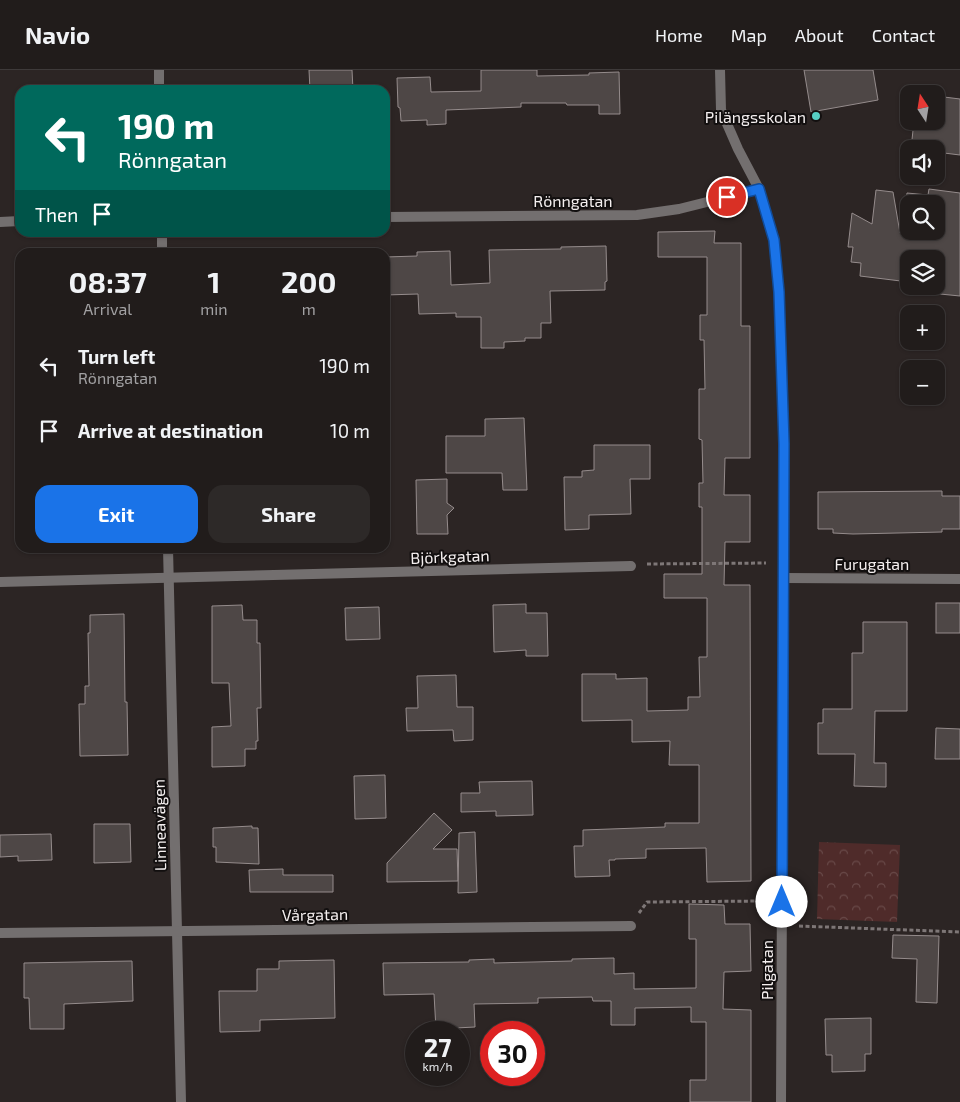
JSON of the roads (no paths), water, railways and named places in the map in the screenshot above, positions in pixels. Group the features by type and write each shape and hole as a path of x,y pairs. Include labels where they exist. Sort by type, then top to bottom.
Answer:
{"street":[{"path":"159,70 159,85"},
{"name":"Pilgatan","path":"720,70 721,110 738,149 759,189 774,240 779,292 784,444 780,1102"},
{"name":"Rönngatan","path":"390,217 637,215 679,209 759,189"},
{"path":"0,222 15,221"},
{"name":"Linneavägen","path":"168,553 181,1102"},
{"name":"Björkgatan","path":"0,582 631,566"},
{"name":"Furugatan","path":"784,578 960,579"},
{"name":"Vårgatan","path":"0,933 631,926"}],"place":[{"name":"Pilängsskolan","path":"816,116"}]}
